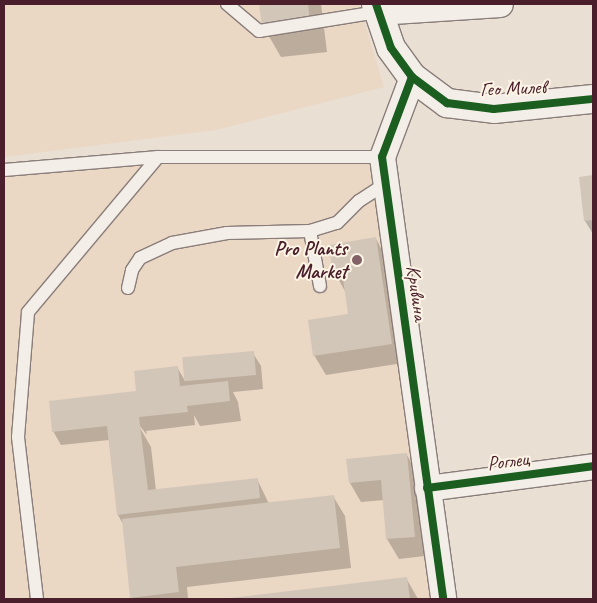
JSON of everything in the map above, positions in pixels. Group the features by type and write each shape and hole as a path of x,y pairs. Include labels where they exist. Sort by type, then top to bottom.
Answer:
{"street":[{"path":"412,77 391,48 376,8 500,4"},
{"name":"Гео Милев","path":"412,77 447,103 494,109 593,99"},
{"name":"Кривина","path":"412,77 382,157 443,599"},
{"name":"Роглец","path":"427,488 593,466"}],"lane":[{"path":"227,4 259,31 376,8"},
{"path":"4,170 158,157 382,157"},
{"path":"37,599 18,437 28,312 158,157"},
{"path":"128,288 132,270 140,258 172,243 227,233 310,231 337,223 360,200 385,184"},
{"path":"310,231 320,286"}],"shaded area":[{"path":"4,4 359,4 384,87 216,130 4,157"},
{"path":"158,157 382,157 443,599 4,599 4,170"}],"building":[{"path":"259,4 308,4 310,21 262,26"},
{"path":"593,175 593,220 584,221 579,177"},
{"path":"376,237 392,344 313,356 308,320 348,314 342,272 333,273 329,245"},
{"path":"254,351 256,375 184,381 182,357"},
{"path":"178,366 180,386 228,381 230,401 187,406 188,412 139,417 148,490 258,478 260,498 117,515 107,426 52,432 49,401 136,391 134,371"},
{"path":"407,453 415,537 386,539 381,480 349,483 346,459"},
{"path":"334,495 340,548 176,567 179,592 130,598 122,519"},
{"path":"407,577 410,599 231,599 231,598"}],"cycle path":[{"path":"376,4 391,48 412,77 447,103 494,109 593,99"},
{"path":"412,77 382,157 443,599"},
{"path":"427,488 593,466"}],"place":[{"name":"Pro Plants Market","path":"357,260"}]}
